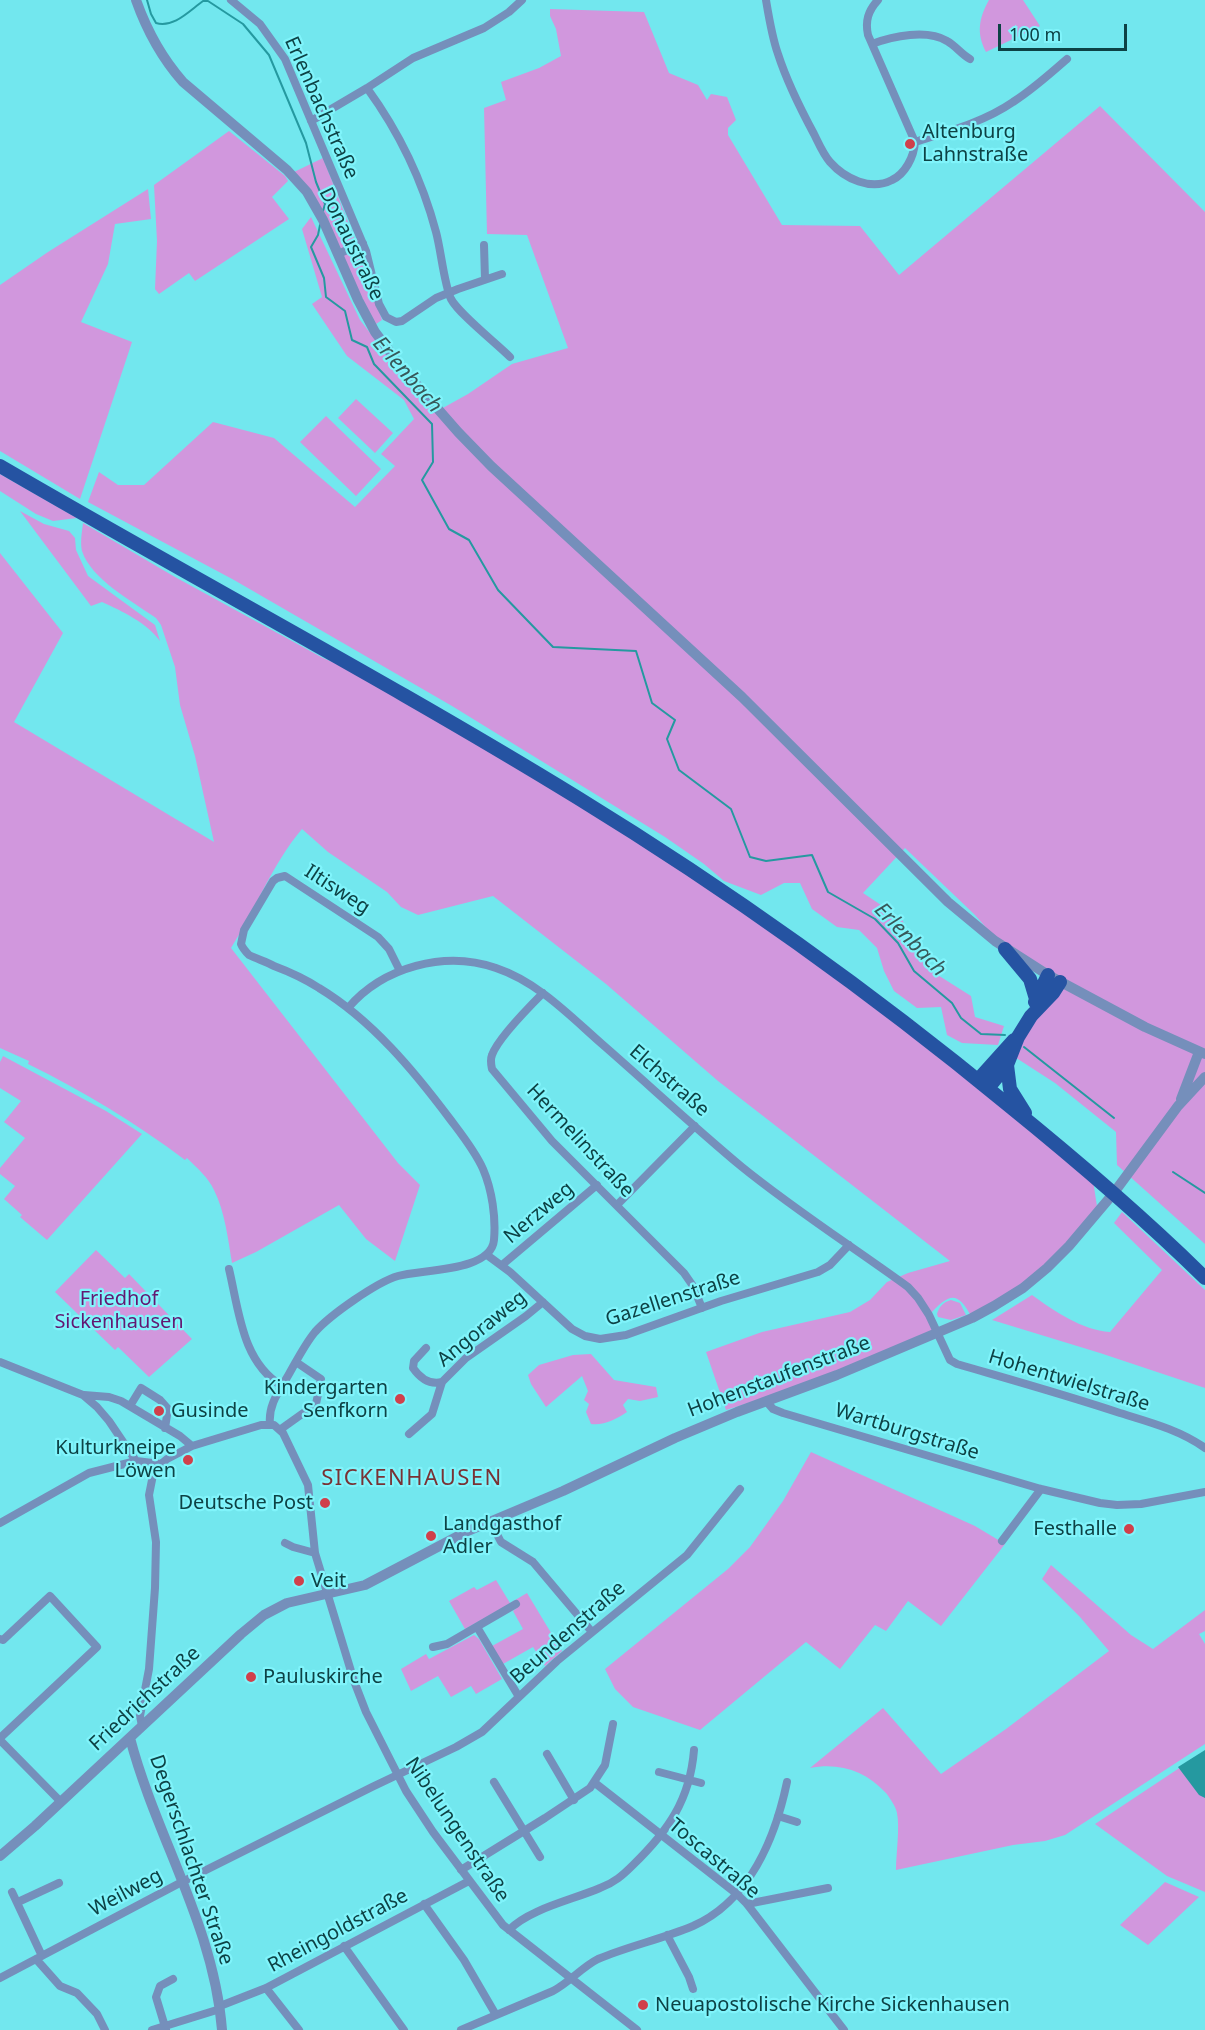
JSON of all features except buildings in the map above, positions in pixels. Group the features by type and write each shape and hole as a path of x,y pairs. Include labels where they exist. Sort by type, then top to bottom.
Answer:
{"main road":[{"path":"0,466 438,714 696,873 823,961 983,1084 1129,1207 1205,1278"},
{"path":"1005,948 1029,979 1036,999"},
{"path":"1031,1016 1036,999 1048,975"},
{"path":"983,1084 1003,1060 1031,1016 1053,993 1060,982"},
{"path":"1003,1060 1010,1089 1037,1128"}],"street":[{"name":"Donaustraße","path":"136,0 153,40 170,67 183,82 295,177 307,192 327,227 361,306 381,341 458,432 491,466 742,696 948,902 1005,948 1048,975 1145,1027 1202,1053"},
{"name":"Erlenbachstraße","path":"231,0 260,24 273,39 285,59 363,243 380,304 386,317 396,322 402,321 449,292 502,274"},
{"path":"311,120 413,58 484,28 509,12 522,0"},
{"path":"766,0 783,70 800,109 831,163 849,178 877,184 893,180 907,166 915,142 866,28 869,12 878,0"},
{"path":"872,44 892,38 929,36 951,43 970,59"},
{"path":"915,142 1002,109 1067,59"},
{"path":"367,88 393,127 415,170 436,231 449,292 455,304 510,357"},
{"path":"338,254 363,243"},
{"path":"484,245 485,279"},
{"name":"Iltisweg","path":"348,1008 305,980 250,955 241,944 244,930 270,885 277,878 285,876 378,937 389,949 400,971"},
{"name":"Elchstraße","path":"348,1008 374,984 400,971 422,964 443,961 482,964 513,974 543,993 747,1170 913,1292 938,1331"},
{"name":"Hermelinstraße","path":"543,993 515,1023 494,1051 491,1057 492,1069 552,1141 684,1273 693,1286 702,1308"},
{"path":"270,1424 271,1406 319,1328 382,1282 403,1274 474,1263 487,1255 494,1242 489,1189 478,1161 448,1116 418,1078 381,1038 348,1008"},
{"name":"Hohenstaufenstraße","path":"1178,1106 1202,1053"},
{"name":"Hohenstaufenstraße","path":"328,1593 365,1585 452,1539 563,1491 689,1431 837,1375 977,1315 1023,1288 1058,1258 1098,1213 1178,1106 1205,1077"},
{"path":"617,1205 695,1126"},
{"name":"Nerzweg","path":"502,1265 597,1185"},
{"name":"Gazellenstraße","path":"487,1255 502,1265 572,1329 585,1336 600,1339 617,1338 702,1308 818,1272 830,1265 849,1245"},
{"path":"229,1269 249,1350 266,1374 282,1386"},
{"name":"Angoraweg","path":"409,1434 432,1414 442,1382 472,1354 543,1302"},
{"name":"Hohentwielstraße","path":"938,1331 950,1360 957,1364 1056,1392 1152,1423 1185,1436 1205,1448"},
{"name":"Angoraweg","path":"426,1348 414,1361 413,1368 428,1381 442,1382"},
{"path":"0,1362 83,1395 115,1399 130,1406 192,1446"},
{"path":"142,1726 140,1716 149,1669 155,1587 156,1542 149,1495 153,1475 159,1466 192,1446 270,1424 281,1429 312,1408 317,1401 321,1379 296,1362"},
{"path":"130,1406 141,1388 160,1400 168,1409 165,1428"},
{"path":"83,1395 109,1421 135,1461"},
{"name":"Wartburgstraße","path":"766,1401 783,1413 1041,1489 1117,1505 1141,1504 1205,1492"},
{"name":"Nibelungenstraße","path":"281,1429 308,1485 315,1552 342,1646 360,1696 397,1775 420,1813 491,1911 508,1930 638,2030"},
{"path":"0,1523 89,1473 135,1461 159,1466"},
{"name":"Beundenstraße","path":"397,1775 474,1737 498,1719 519,1697 592,1632 687,1555 740,1489"},
{"path":"1002,1541 1041,1489"},
{"path":"490,1521 501,1542 533,1562 592,1632"},
{"path":"285,1543 315,1552"},
{"name":"Friedrichstraße","path":"0,1856 258,1620 286,1603 328,1593"},
{"path":"0,1639 3,1640 50,1596 97,1647 0,1739 61,1802"},
{"path":"433,1647 447,1644 516,1605"},
{"path":"477,1627 519,1697"},
{"path":"461,1870 574,1800 595,1783 607,1758 610,1730 613,1724"},
{"name":"Degerschlachter Straße","path":"130,1738 148,1794 205,1942 220,2008 222,2030"},
{"path":"508,1930 522,1919 611,1883 624,1874 662,1835 676,1814 690,1780 694,1750"},
{"path":"547,1754 574,1800"},
{"path":"659,1772 701,1784"},
{"name":"Weilweg","path":"0,1978 183,1882 397,1775"},
{"path":"494,1782 540,1857"},
{"path":"461,2030 553,1990 597,1960 702,1921 723,1907 737,1894 761,1858 778,1816 787,1782"},
{"name":"Toscastraße","path":"595,1783 737,1894 844,2030"},
{"path":"778,1816 797,1822"},
{"name":"Rheingoldstraße","path":"152,2030 165,2028 220,2008 266,1988 469,1881"},
{"path":"18,1902 58,1883"},
{"path":"747,1904 828,1888"},
{"path":"12,1892 39,1957 60,1986 74,1991 97,2014 105,2030"},
{"path":"424,1904 464,1960 496,2015"},
{"path":"667,1935 693,1989"},
{"path":"344,1946 404,2030"},
{"path":"165,2028 156,1992 160,1986 173,1979"},
{"path":"266,1988 299,2030"}],"green space":[{"path":"989,0 1023,0 1040,26 986,52 980,26"},
{"path":"550,9 644,12 669,73 698,85 707,100 711,94 727,97 736,120 728,128 728,135 782,225 860,226 899,275 1100,106 1205,212 1205,1244 1117,1165 1116,1132 1055,1083 1007,1052 1057,987 1005,949 975,915 905,848 863,893 902,919 913,945 933,972 971,996 975,1017 1004,1026 998,1045 962,1043 947,1035 941,1007 917,1008 894,991 884,971 877,948 859,930 837,927 812,909 800,883 784,883 761,895 724,881 665,837 452,706 234,580 88,502 99,472 118,485 144,485 213,422 274,438 355,507 395,466 381,454 414,419 404,400 347,356 312,304 322,297 302,229 311,217 360,320 388,356 441,409 512,364 568,348 527,235 487,234 484,108 506,100 501,82 539,68 561,56"},
{"path":"229,131 285,176 288,181 272,197 289,219 195,281 189,273 159,294 155,289 157,241 154,185"},
{"path":"323,158 364,263 382,320 376,324 294,172"},
{"path":"148,189 151,219 115,224 108,264 81,322 132,342 80,499 0,451 0,285"},
{"path":"356,399 393,433 375,453 338,418"},
{"path":"326,416 381,469 356,496 300,442"},
{"path":"0,474 77,518 53,521 36,514 0,491"},
{"path":"20,511 44,524 69,531 75,538 76,550 88,576 155,625 160,641 141,623 118,609 102,602 91,606"},
{"path":"83,523 175,577 323,658 389,686 770,924 1092,1174 1098,1213 1058,1258 972,1318 962,1302 952,1298 947,1299 929,1315 938,1331 837,1375 726,1410 706,1352 762,1332 850,1312 870,1300 887,1282 908,1273 950,1261 718,1081 606,984 493,896 418,915 401,907 387,892 328,852 302,829 273,872 231,948 398,1163 420,1185 395,1261 366,1239 339,1205 232,1263 226,1226 218,1198 209,1181 187,1158 185,1160 148,1133 89,1096 28,1064 29,1061 0,1048 0,553 63,633 14,722 214,842 195,756 180,705 175,667 161,625 156,618 113,589 94,571 82,551"},
{"path":"3,1056 106,1111 142,1134 47,1240 20,1217 22,1215 4,1199 15,1186 0,1174 0,1168 25,1138 4,1122 21,1101 0,1088 0,1062"},
{"path":"1122,1212 1205,1290 1205,1388 992,1320 1032,1295 1079,1324 1110,1332 1162,1270 1114,1223"},
{"name":"Friedhof Sickenhausen","path":"96,1250 125,1278 129,1274 192,1339 149,1377 118,1347 115,1350 55,1292"},
{"path":"951,1300 960,1303 966,1315 951,1320 938,1317 940,1307"},
{"path":"591,1354 614,1380 656,1387 658,1397 640,1401 628,1399 623,1405 627,1412 610,1421 591,1424 586,1412 589,1404 584,1400 588,1391 582,1376 546,1407 528,1375 539,1365 573,1355"},
{"path":"811,1452 975,1526 1005,1544 941,1626 908,1601 886,1631 875,1625 840,1669 806,1642 700,1730 633,1707 615,1689 605,1669 728,1569 750,1547 783,1501"},
{"path":"1051,1565 1131,1635 1153,1649 1205,1610 1205,1631 1199,1634 1205,1644 1205,1744 1065,1835 1045,1841 1013,1845 896,1870 898,1819 895,1808 886,1793 870,1779 842,1767 810,1768 883,1708 941,1774 1006,1729 1109,1651 1080,1617 1042,1579"},
{"path":"496,1580 510,1603 527,1593 562,1651 545,1666 533,1647 503,1664 492,1646 523,1629 513,1611 518,1607 515,1601 465,1629 449,1601 474,1587 477,1590"},
{"path":"474,1635 479,1639 502,1679 476,1694 471,1686 451,1697 438,1676 411,1691 401,1669 426,1654 429,1659"},
{"path":"1205,1751 1205,1892 1167,1876 1095,1824"},
{"path":"1165,1882 1199,1897 1148,1945 1120,1925"}],"water":[{"path":"1205,1750 1205,1798 1199,1795 1178,1767"}],"waterway":[{"name":"Erlenbach","path":"147,0 156,23 163,24 175,21 203,1 208,1 243,24 269,55 306,143 316,182 325,204 323,211"},
{"name":"Erlenbach","path":"320,225 318,235 311,247 324,278 326,297 345,311 352,340 367,347 374,364 432,424 433,462 422,480 449,529 469,540 498,590 553,647 636,651 652,703 675,720 667,739 679,770 731,809 750,857 766,861 812,855 828,892 875,919 898,943 914,971 952,1003 961,1018 981,1034 1005,1035"},
{"name":"Erlenbach","path":"1024,1047 1114,1118"},
{"name":"Erlenbach","path":"1173,1172 1205,1193"}],"place":[{"name":"Altenburg Lahnstraße","path":"910,144"},
{"name":"Kindergarten Senfkorn","path":"400,1399"},
{"name":"Gusinde","path":"159,1411"},
{"name":"Kulturkneipe Löwen","path":"188,1460"},
{"name":"Deutsche Post","path":"325,1503"},
{"name":"Festhalle","path":"1129,1529"},
{"name":"Landgasthof Adler","path":"431,1536"},
{"name":"Veit","path":"299,1581"},
{"name":"Pauluskirche","path":"251,1677"},
{"name":"Neuapostolische Kirche Sickenhausen","path":"643,2005"}],"district":[{"name":"SICKENHAUSEN","path":"412,1479"}]}
